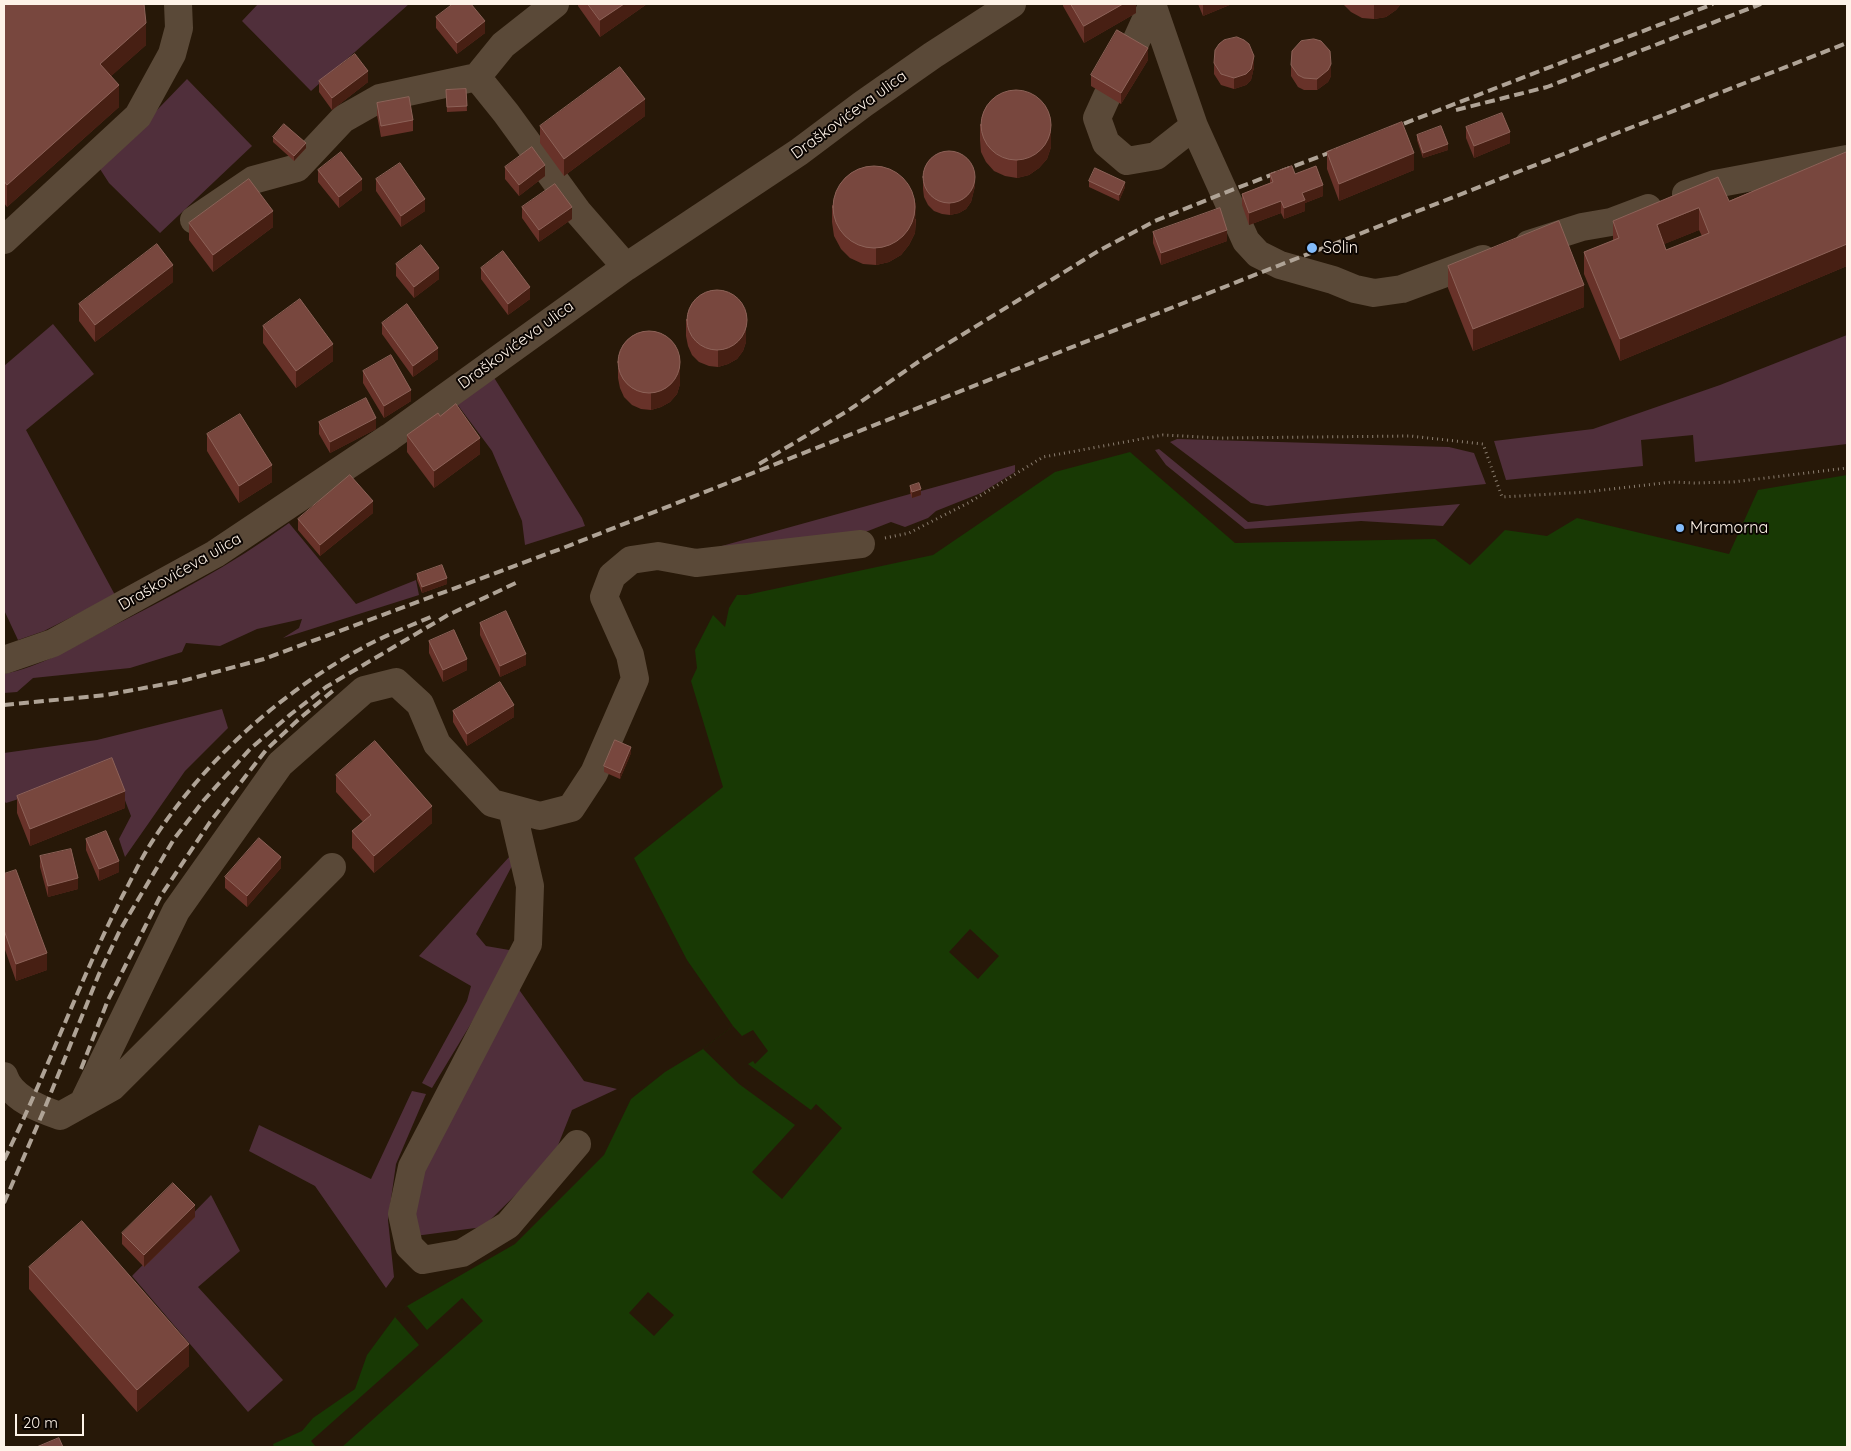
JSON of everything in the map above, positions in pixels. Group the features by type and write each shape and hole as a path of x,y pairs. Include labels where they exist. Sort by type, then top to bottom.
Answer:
{"street":[{"path":"4,240 138,116 172,54 179,28 178,4"},
{"path":"194,220 253,180 297,168 343,119 380,98 477,78 503,44 555,4"},
{"name":"Draškovićeva ulica","path":"4,660 53,643 215,554 390,437 626,267 799,152 933,55 1012,4"},
{"path":"1132,50 1152,5"},
{"path":"1152,5 1194,126 1246,241 1258,254 1280,265 1333,280 1355,289 1374,293 1402,289 1462,265 1582,227 1611,222 1715,184 1847,159"},
{"path":"477,78 506,113 578,212 626,267"},
{"path":"1107,96 1097,118 1106,143 1127,160 1156,156 1194,126"},
{"path":"83,1103 176,911 280,764 364,690 396,682 420,704 437,744 492,803 540,816 571,808 594,774 635,679 630,655 604,597 612,576 630,560 658,556 696,563 861,544"},
{"path":"512,809 530,886 528,944 412,1166 402,1214 409,1246 423,1260 462,1253 508,1225 577,1144"},
{"path":"4,1076 7,1085 30,1103 60,1116 112,1087 332,867"}],"path":[{"path":"861,544 909,533 970,502 1042,457 1163,435 1219,438 1410,436 1483,444 1502,497 1586,492 1672,482 1733,482 1847,468"}],"shaded area":[{"path":"258,4 409,4 311,91 242,21"},
{"path":"187,79 252,146 160,233 109,183 100,169"},
{"path":"53,324 94,374 26,430 115,595 44,631 18,640 4,610 4,366"},
{"path":"1847,335 1847,444 1695,462 1693,435 1641,440 1643,466 1506,480 1494,441 1593,429 1720,385"},
{"path":"493,376 582,518 585,526 525,545 522,521 492,451 457,404"},
{"path":"1177,439 1449,447 1474,453 1486,484 1267,506 1251,503 1170,442"},
{"path":"1159,449 1248,522 1460,504 1443,526 1361,521 1245,529 1166,465 1155,450"},
{"path":"1130,452 1235,543 1435,539 1470,565 1505,530 1547,536 1577,518 1729,554 1758,490 1847,475 1847,1447 274,1447 273,1444 302,1431 313,1418 355,1389 367,1355 395,1317 407,1306 515,1244 604,1155 631,1099 665,1072 703,1049 733,1026 687,960 634,858 723,787 691,681 697,668 695,650 713,615 725,627 729,608 737,595 746,595 933,555 1055,472"},
{"path":"1015,465 1015,472 981,493 936,511 928,518 905,527 891,522 868,531 831,540 700,552"},
{"path":"289,523 356,604 416,580 419,595 283,638 299,628 302,619 257,629 220,646 186,643 182,652 130,668 33,678 17,692 4,693 4,674 30,667 56,656 152,606 222,567"},
{"path":"222,709 228,728 185,771 125,857 119,839 131,816 113,769 6,803 4,801 4,753 97,740"},
{"path":"510,856 514,862 476,934 486,946 515,951 432,1088 422,1083 467,1001 471,986 419,956"},
{"path":"515,984 584,1081 617,1089 572,1110 553,1158 483,1227 415,1236 417,1169"},
{"path":"412,1091 426,1094 396,1164 388,1220 394,1277 386,1288 315,1186 249,1151 259,1125 371,1179"},
{"path":"211,1195 240,1251 198,1287 283,1380 248,1412 132,1276"}],"pier":[{"path":"970,929 999,956 978,979 949,952"},
{"path":"733,1026 742,1036 753,1030 768,1051 755,1064 753,1061 748,1064 811,1110 816,1104 842,1128 782,1199 752,1172 795,1125 739,1084 703,1049"},
{"path":"648,1292 674,1315 654,1336 629,1313"},
{"path":"462,1298 483,1321 342,1447 316,1447 311,1441 419,1345 395,1317 407,1306 427,1330"}],"building":[{"path":"4,4 144,4 146,23 100,64 119,85 7,185 4,181"},
{"path":"453,4 471,4 485,21 457,43 436,17"},
{"path":"588,4 624,4 600,20"},
{"path":"1071,4 1123,4 1084,26"},
{"path":"1117,30 1148,48 1121,93 1091,75"},
{"path":"1237,37 1249,44 1254,56 1251,69 1246,74 1234,78 1221,74 1214,63 1215,50 1219,44 1224,40"},
{"path":"1314,39 1321,41 1330,51 1331,64 1328,70 1317,79 1304,78 1298,75 1291,65 1292,51 1301,41"},
{"path":"355,54 368,71 332,98 319,81"},
{"path":"620,67 645,99 564,159 540,126"},
{"path":"466,89 467,106 447,107 446,90"},
{"path":"1016,90 1029,93 1041,100 1048,112 1051,125 1048,138 1041,150 1029,157 1016,160 1003,157 991,150 984,138 981,125 984,112 991,100 1003,93"},
{"path":"409,97 413,120 381,126 377,103"},
{"path":"1502,113 1510,132 1474,146 1466,127"},
{"path":"1402,122 1414,153 1339,184 1327,152"},
{"path":"284,124 306,143 294,156 273,137"},
{"path":"1441,126 1448,144 1423,153 1417,135"},
{"path":"532,147 545,165 519,185 505,167"},
{"path":"949,151 963,155 971,163 975,177 971,191 963,199 949,203 935,199 927,191 923,177 927,163 935,155"},
{"path":"341,152 362,179 339,197 318,170"},
{"path":"1847,152 1847,244 1620,339 1584,252 1619,238 1613,221 1718,177 1729,201","holes":["1699,208 1709,233 1666,250 1657,225"]},
{"path":"400,163 425,199 401,216 376,179"},
{"path":"874,166 890,169 903,178 912,191 915,207 912,223 903,236 890,245 874,248 858,245 845,236 836,223 833,207 836,191 845,178 858,169"},
{"path":"1292,166 1295,174 1316,166 1323,185 1302,193 1305,200 1284,208 1281,201 1249,213 1242,194 1273,182 1270,174"},
{"path":"1095,168 1125,182 1119,195 1089,181"},
{"path":"249,179 273,211 213,255 189,223"},
{"path":"555,184 572,207 539,230 522,207"},
{"path":"1220,208 1227,230 1161,253 1153,232"},
{"path":"1559,221 1584,285 1473,329 1448,266"},
{"path":"157,244 173,265 95,325 79,304"},
{"path":"421,245 439,268 414,287 396,264"},
{"path":"503,251 530,287 508,304 481,268"},
{"path":"717,290 734,295 742,303 747,320 742,337 734,345 717,350 700,345 692,337 687,320 692,303 700,295"},
{"path":"300,299 333,344 296,371 263,326"},
{"path":"407,304 438,348 413,366 382,323"},
{"path":"649,331 661,333 671,340 678,350 680,362 678,374 671,384 661,391 649,393 637,391 627,384 620,374 618,362 620,350 627,340 637,333"},
{"path":"391,355 411,390 384,406 363,371"},
{"path":"366,398 376,418 330,442 319,422"},
{"path":"456,404 480,438 434,471 407,435 438,413 440,416"},
{"path":"240,414 272,465 239,486 207,434"},
{"path":"350,475 373,501 320,545 298,519"},
{"path":"919,483 921,489 912,492 910,486"},
{"path":"442,565 447,578 422,587 417,574"},
{"path":"506,611 526,654 500,666 480,623"},
{"path":"454,630 467,659 443,670 429,641"},
{"path":"500,682 514,705 467,734 453,711"},
{"path":"615,740 631,747 620,773 604,766"},
{"path":"375,741 432,806 374,856 352,831 371,815 336,775"},
{"path":"112,758 125,791 30,829 17,796"},
{"path":"106,831 119,861 99,869 86,839"},
{"path":"259,838 281,857 247,896 225,877"},
{"path":"71,849 78,878 48,886 40,856"},
{"path":"16,870 47,953 16,964 4,930 4,874"},
{"path":"173,1183 195,1205 144,1255 122,1233"},
{"path":"82,1221 189,1344 137,1390 29,1267"},
{"path":"59,1438 63,1447 37,1447"}],"railway":[{"path":"1390,129 1713,4"},
{"path":"1456,110 1547,87 1761,4"},
{"path":"4,705 106,695 182,681 264,659 563,548 1847,43"},
{"path":"759,464 849,410 921,360 1100,250 1155,221 1339,149"},
{"path":"4,1203 99,974 120,930 174,839 204,800 250,749 326,687 448,615 520,581"},
{"path":"4,1160 35,1094 107,928 148,848 169,817 192,788 243,734 301,686 364,647 433,616"},
{"path":"81,1069 108,1000 160,897 210,822 266,750 335,689"}],"place":[{"name":"Solin","path":"1312,248"},
{"name":"Mramorna","path":"1680,528"}]}
